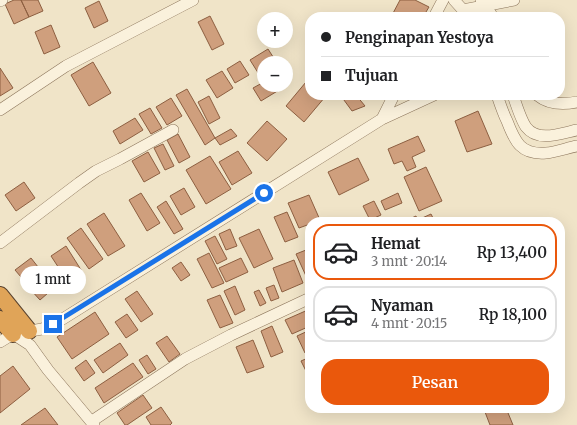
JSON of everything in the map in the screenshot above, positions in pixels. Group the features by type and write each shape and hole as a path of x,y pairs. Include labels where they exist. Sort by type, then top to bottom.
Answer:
{"highway":[{"path":"0,295 30,338"},
{"path":"0,319 6,338"}],"street":[{"path":"0,110 66,66 193,0"},
{"path":"437,12 443,0"},
{"path":"454,0 464,12"},
{"path":"467,12 483,3 514,0"},
{"path":"483,3 489,12"},
{"path":"382,119 392,100"},
{"path":"6,338 30,338 42,329 53,324 382,119 423,100"},
{"path":"499,100 517,144 524,149 532,153 547,153 577,146"},
{"path":"515,100 526,127 535,134 542,136 553,136 577,130"},
{"path":"543,100 554,103 568,104 577,102"},
{"path":"0,243 96,171 120,160 172,130"},
{"path":"30,338 48,370 93,423 185,359 231,335 305,300"}],"building":[{"path":"14,0 21,0 29,17 14,24 5,4"},
{"path":"21,0 38,0 43,11 29,17"},
{"path":"400,0 415,0 429,7 426,12 394,12"},
{"path":"99,1 108,21 94,28 85,8"},
{"path":"210,16 224,44 212,50 198,22"},
{"path":"51,25 60,47 44,54 35,32"},
{"path":"268,49 272,56 257,56 257,71 250,60"},
{"path":"240,61 249,75 235,83 227,69"},
{"path":"93,62 111,93 89,106 71,75"},
{"path":"0,68 13,88 0,96"},
{"path":"222,71 233,88 217,98 206,80"},
{"path":"305,83 305,100 322,100 304,122 286,106"},
{"path":"257,86 257,92 276,92 261,101 253,88"},
{"path":"187,89 215,138 205,145 176,95"},
{"path":"209,96 220,118 209,124 198,102"},
{"path":"171,98 182,116 167,125 156,107"},
{"path":"344,100 360,100 365,106 352,111"},
{"path":"150,108 162,128 151,134 139,114"},
{"path":"478,111 492,144 467,152 455,121"},
{"path":"135,118 143,130 120,144 113,131"},
{"path":"267,121 287,139 267,161 247,143"},
{"path":"231,129 237,136 220,145 215,138"},
{"path":"178,134 190,157 179,163 167,140"},
{"path":"418,136 425,151 412,157 416,167 407,171 402,161 394,164 388,149"},
{"path":"163,144 174,166 165,170 154,148"},
{"path":"238,151 252,173 232,185 219,162"},
{"path":"148,152 160,173 144,182 132,161"},
{"path":"210,156 231,189 206,204 186,170"},
{"path":"358,158 369,180 339,195 328,172"},
{"path":"426,167 442,201 419,211 404,177"},
{"path":"24,182 35,198 16,211 5,195"},
{"path":"184,188 195,207 181,215 170,196"},
{"path":"141,193 160,223 147,231 129,200"},
{"path":"398,193 402,203 385,210 381,201"},
{"path":"309,195 319,217 305,217 305,226 299,228 288,203"},
{"path":"166,201 183,229 174,234 157,207"},
{"path":"374,201 381,215 377,217 368,217 363,206"},
{"path":"287,212 298,237 285,242 274,217"},
{"path":"104,213 125,246 108,256 87,224"},
{"path":"431,214 432,217 424,217"},
{"path":"81,228 103,259 89,269 67,238"},
{"path":"230,229 237,246 226,250 219,234"},
{"path":"259,229 273,259 254,268 239,238"},
{"path":"215,236 227,259 217,264 205,241"},
{"path":"66,246 83,273 68,282 51,256"},
{"path":"305,250 305,274 296,254"},
{"path":"209,253 224,283 212,288 197,259"},
{"path":"31,258 42,272 27,284 15,270"},
{"path":"241,258 248,272 226,282 219,268"},
{"path":"294,260 303,283 282,292 273,268"},
{"path":"181,262 190,275 181,281 172,268"},
{"path":"46,275 56,286 40,300 30,289"},
{"path":"274,285 279,298 271,301 266,288"},
{"path":"235,286 245,310 235,315 224,291"},
{"path":"259,290 266,303 260,306 254,292"},
{"path":"137,291 153,314 141,322 125,299"},
{"path":"220,295 233,323 220,328 207,300"},
{"path":"305,311 305,328 292,334 285,320"},
{"path":"95,312 109,334 72,359 57,337"},
{"path":"127,314 138,330 126,338 115,322"},
{"path":"272,326 283,352 271,357 261,331"},
{"path":"305,332 305,353 297,336"},
{"path":"167,336 180,354 169,362 156,343"},
{"path":"253,340 264,367 247,373 236,347"},
{"path":"120,343 128,355 103,373 94,360"},
{"path":"147,355 156,369 148,374 139,360"},
{"path":"305,359 305,369 301,361"},
{"path":"86,360 95,373 84,381 75,368"},
{"path":"133,363 143,377 104,403 95,388"},
{"path":"13,366 30,389 0,413 0,376"},
{"path":"143,395 152,408 125,425 117,413"},
{"path":"161,407 172,423 170,425 151,425 146,417"},
{"path":"45,408 58,425 21,425"},
{"path":"485,413 508,413 513,425 490,425"}],"route":[{"path":"53,324 264,193"}]}
